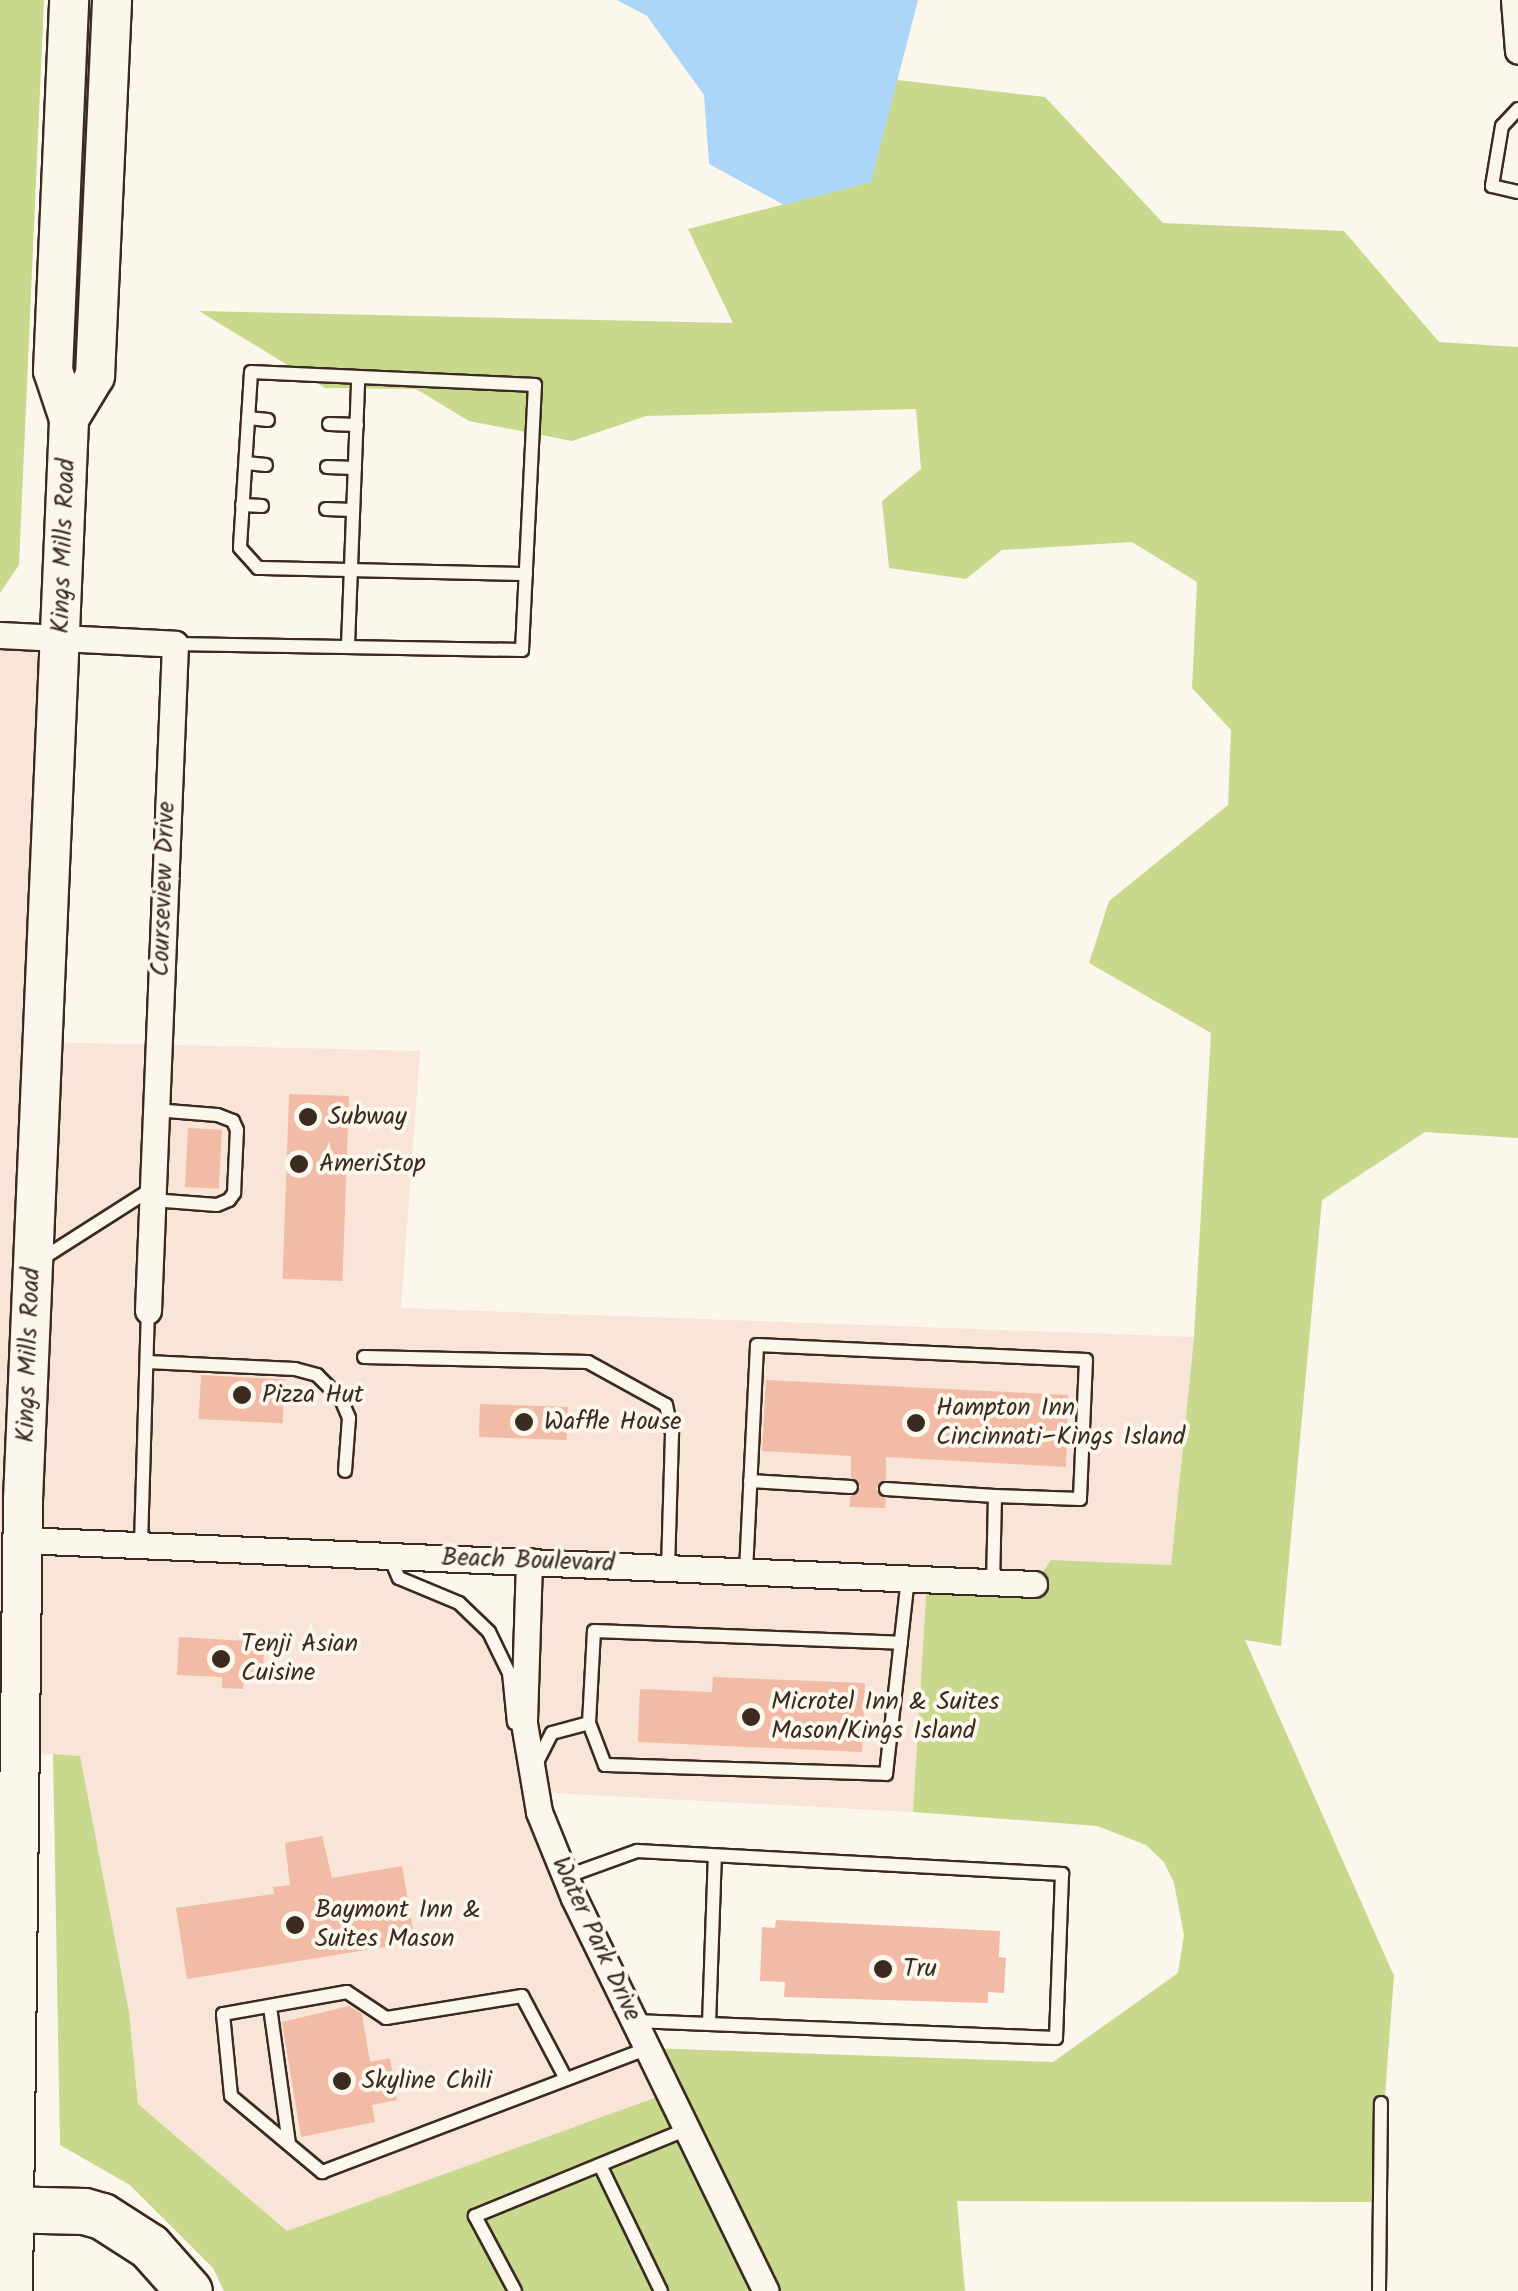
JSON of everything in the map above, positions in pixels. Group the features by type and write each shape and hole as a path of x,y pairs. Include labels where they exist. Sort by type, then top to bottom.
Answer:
{"highway":[{"path":"7,2209 84,2211 119,2224 149,2246 189,2291"}],"main road":[{"name":"Kings Mills Road","path":"13,2291 7,2209 9,1838 17,1539 70,419 52,371 70,0"},
{"name":"Kings Mills Road","path":"70,419 95,376 112,0"}],"street":[{"path":"1514,0 1518,51"},
{"path":"0,635 175,644"},
{"name":"Courseview Drive","path":"148,1310 175,644"},
{"name":"Beach Boulevard","path":"17,1539 1034,1584"},
{"name":"Water Park Drive","path":"529,1561 524,1722 530,1777 565,1877 766,2291"}],"lane":[{"path":"1518,110 1502,126 1492,186 1518,192"},
{"path":"175,644 522,650 526,574 535,384 251,372 240,548 258,568 526,574"},
{"path":"348,646 358,379"},
{"path":"248,418 268,420"},
{"path":"329,424 357,425"},
{"path":"246,463 266,465"},
{"path":"327,466 355,468"},
{"path":"242,505 262,506"},
{"path":"326,509 353,510"},
{"path":"33,1264 153,1194 216,1204 229,1200 234,1193 237,1130 233,1120 156,1110"},
{"path":"141,1544 148,1310"},
{"path":"746,1571 757,1344 1086,1360 1080,1499 886,1489"},
{"path":"364,1357 588,1362 666,1405 672,1434 668,1567"},
{"path":"147,1362 295,1369 317,1375 342,1399 349,1418 345,1471"},
{"path":"750,1481 850,1487"},
{"path":"992,1582 995,1496"},
{"path":"389,1556 399,1578 458,1603 489,1632 509,1673 513,1718 530,1777"},
{"path":"901,1642 594,1631 590,1722 605,1765 886,1774 901,1642 908,1578"},
{"path":"530,1777 552,1733 590,1722"},
{"path":"565,1877 637,1852 1062,1874 1056,2038 634,2021"},
{"path":"708,2024 716,1856"},
{"path":"566,2078 522,1996 386,2018 347,1992 223,2014 231,2096 322,2172 648,2048"},
{"path":"270,2006 289,2144"},
{"path":"1379,2291 1380,2103"},
{"path":"515,2291 476,2216 687,2129"},
{"path":"600,2165 662,2291"}],"shaded area":[{"path":"0,635 61,638 43,1042 420,1051 401,1308 1194,1337 1171,1565 1051,1560 1034,1584 927,1579 913,1812 534,1792 669,2093 287,2231 138,2104 129,2012 79,1756 20,1753 0,2033","holes":["389,1556 529,1561 513,1718 509,1673 489,1632 458,1603 399,1578"]}],"green space":[{"path":"0,0 44,0 19,565 0,593"},
{"path":"897,80 1045,97 1163,223 1344,231 1439,342 1518,347 1518,1138 1425,1132 1322,1200 1281,1646 1245,1640 1394,1976 1377,2202 957,2201 965,2291 224,2291 213,2268 130,2185 60,2145 53,1754 80,1756 129,2012 138,2104 287,2231 668,2093 648,2048 1053,2062 1178,1973 1184,1935 1174,1883 1164,1862 1146,1845 1097,1826 913,1812 927,1579 1034,1584 1051,1560 1171,1565 1194,1337 1211,1033 1089,963 1109,901 1228,805 1231,730 1192,688 1197,582 1132,542 1002,550 966,579 889,568 882,501 921,469 916,409 646,416 572,441 469,421 416,389 325,388 199,311 733,323 688,229 870,182"}],"water":[{"path":"617,0 918,0 871,182 784,205 709,164 704,95 647,16"}],"building":[{"path":"289,1094 349,1096 343,1281 283,1279"},
{"path":"188,1128 222,1130 219,1189 185,1187"},
{"name":"Pizza Hut","path":"201,1375 285,1379 283,1423 199,1419"},
{"name":"Hampton Inn Cincinnati–Kings Island","path":"766,1380 1068,1395 1066,1467 886,1457 886,1479 876,1489 886,1499 885,1508 850,1507 850,1497 861,1487 851,1477 851,1456 762,1451"},
{"name":"Waffle House","path":"480,1404 568,1407 567,1440 479,1437"},
{"name":"Tenji Asian Cuisine","path":"179,1637 264,1642 263,1676 244,1676 243,1689 222,1688 222,1677 177,1675"},
{"name":"Microtel Inn & Suites Mason/Kings Island","path":"713,1677 865,1683 862,1752 638,1742 640,1689 712,1692"},
{"name":"Baymont Inn & Suites Mason","path":"322,1836 332,1878 402,1866 415,1942 187,1979 176,1908 274,1894 273,1887 290,1885 285,1843"},
{"name":"Tru","path":"776,1920 1000,1931 999,1957 1006,1958 1004,1993 988,1992 988,2003 784,1997 785,1982 760,1981 762,1927 775,1928"},
{"name":"Skyline Chili","path":"349,2006 362,2014 370,2062 390,2058 397,2100 372,2105 375,2122 301,2137 282,2022"}],"place":[{"name":"Subway","path":"308,1117"},
{"name":"AmeriStop","path":"299,1164"},
{"name":"Pizza Hut","path":"242,1395"},
{"name":"Waffle House","path":"524,1422"},
{"name":"Hampton Inn Cincinnati–Kings Island","path":"916,1423"},
{"name":"Tenji Asian Cuisine","path":"221,1659"},
{"name":"Microtel Inn & Suites Mason/Kings Island","path":"751,1717"},
{"name":"Baymont Inn & Suites Mason","path":"295,1925"},
{"name":"Tru","path":"883,1969"},
{"name":"Skyline Chili","path":"342,2081"}]}
